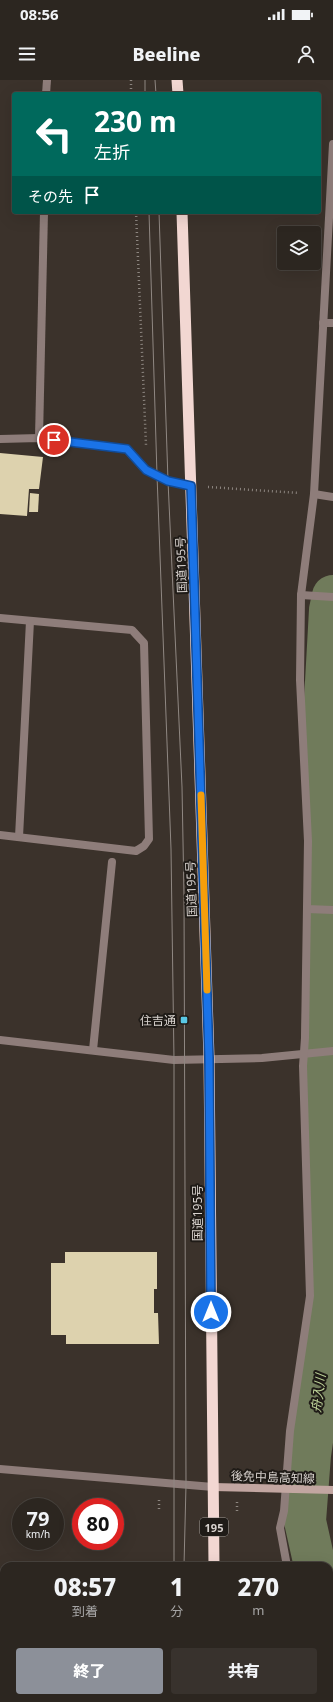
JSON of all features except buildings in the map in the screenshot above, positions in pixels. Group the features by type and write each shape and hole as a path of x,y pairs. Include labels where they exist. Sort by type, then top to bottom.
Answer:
{"highway":[{"path":"177,80 178,92"},
{"name":"国道195号","path":"182,214 209,1058 214,1562"}],"main road":[{"name":"後免中島高知線","path":"213,1487 333,1490"}],"street":[{"path":"46,92 47,80"},
{"path":"286,1562 280,1528 284,1511 290,1431 310,1296 304,1122 308,1054 308,841 300,680 301,595 314,494 333,144"},
{"path":"39,438 44,214"},
{"path":"323,323 333,323"},
{"path":"0,439 39,438 127,449 146,470 168,481 191,486"},
{"path":"314,494 333,497"},
{"path":"301,595 333,597"},
{"path":"0,618 132,630 144,643 148,840 144,846 136,850 0,835"},
{"path":"19,837 30,621"},
{"path":"93,1050 112,862"},
{"path":"307,909 333,910"},
{"path":"0,1040 174,1060 209,1058 240,1059 333,1051"},
{"path":"0,1469 213,1487"}],"path":[{"path":"131,80 131,92"},
{"path":"136,214 146,470"},
{"path":"191,486 314,494"}],"waterway":[{"name":"舟入川","path":"314,1562 305,1521 310,1455 330,1317 332,1286 331,1191 322,1066 327,795 324,718 330,610 333,596"}],"tram line":[{"path":"145,80 145,92"},
{"path":"155,80 156,92"},
{"path":"149,214 171,849 174,1060 174,1562"},
{"path":"159,214 168,481 182,787 184,896 186,1485 184,1562"}],"slow traffic":[{"path":"201,795 207,990"}],"place":[{"name":"住吉通","path":"184,1020"}],"route":[{"path":"54,440 127,449 146,470 168,481 191,486 209,1058 211,1312"}]}
